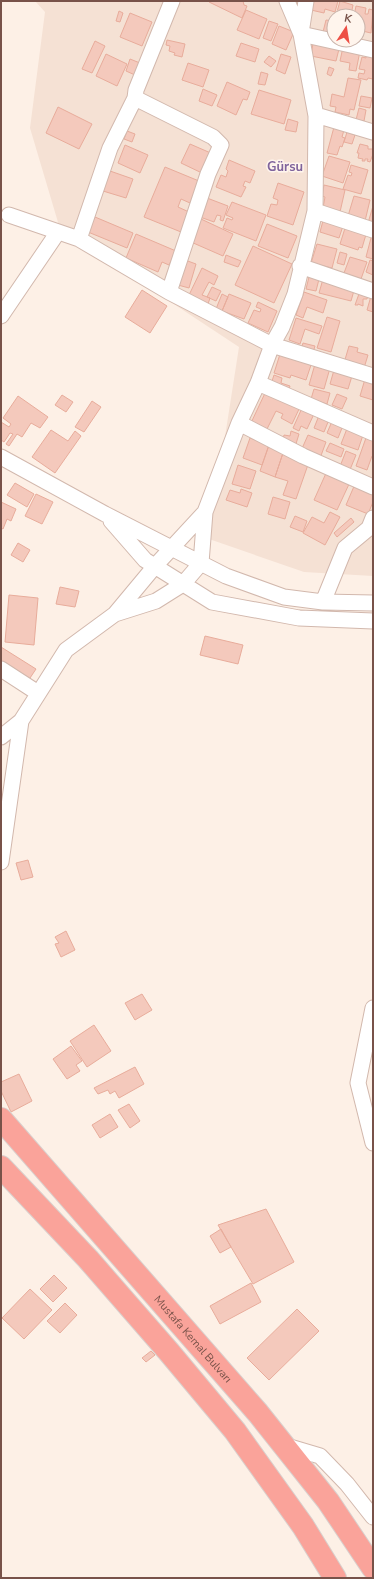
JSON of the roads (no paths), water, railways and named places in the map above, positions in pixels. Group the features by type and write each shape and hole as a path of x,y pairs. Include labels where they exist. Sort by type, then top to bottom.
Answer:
{"highway":[{"name":"Mustafa Kemal Bulvarı","path":"1,1119 253,1407 328,1501 373,1568"},
{"path":"1,1167 88,1259 235,1431 303,1526 335,1578"}],"street":[{"path":"79,239 110,148 135,98 136,90 172,1"},
{"path":"115,614 156,601 183,584 201,563 205,512 239,423 258,384 272,345 282,327 295,294 300,266 315,211 316,115 300,34 287,1"},
{"path":"300,34 306,1"},
{"path":"300,34 373,50"},
{"path":"135,98 213,136 221,145 208,174 169,292"},
{"path":"316,115 373,132"},
{"path":"315,211 373,230"},
{"path":"8,215 79,239 169,292 272,345 373,376"},
{"path":"1,316 58,232"},
{"path":"300,266 373,291"},
{"path":"258,384 373,433"},
{"path":"239,423 303,456 373,487"},
{"path":"1,457 106,514 226,576 284,597 323,602 373,603"},
{"path":"1,737 21,721 66,650 115,614 155,566 205,512"},
{"path":"106,514 145,560 212,602 299,618 373,621"},
{"path":"323,602 345,548 369,528 373,518"},
{"path":"1,669 38,693"},
{"path":"1,862 21,721"},
{"path":"373,1008 358,1083 373,1143"},
{"path":"283,1445 320,1456 347,1484 373,1517"}],"district":[{"name":"Gürsu","path":"285,166"}]}
